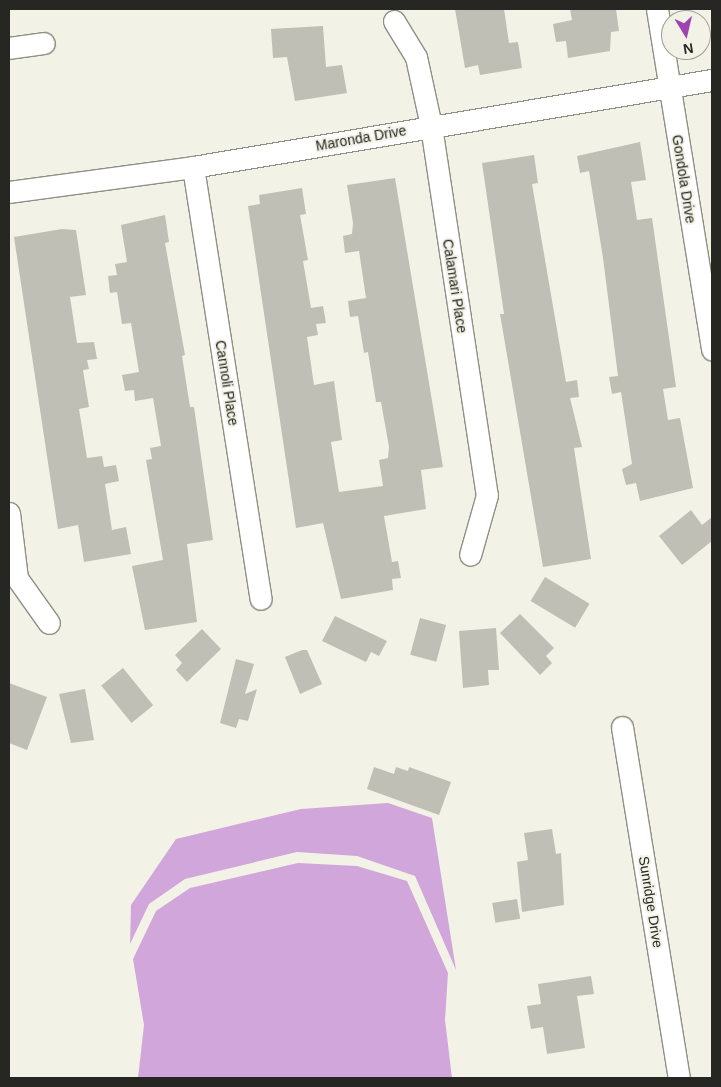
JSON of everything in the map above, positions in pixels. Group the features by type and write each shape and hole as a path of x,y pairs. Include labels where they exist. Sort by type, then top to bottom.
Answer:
{"street":[{"name":"Gondola Drive","path":"657,9 712,350"},
{"name":"Calamari Place","path":"394,21 416,57 431,126 487,495 470,555"},
{"path":"9,48 44,43"},
{"name":"Maronda Drive","path":"9,192 193,167 712,80"},
{"name":"Cannoli Place","path":"193,167 261,599"},
{"path":"9,514 17,578 50,623"},
{"name":"Sunridge Drive","path":"622,727 679,1078"}],"shaded area":[{"path":"388,803 432,818 456,970 415,876 357,856 297,852 185,879 149,904 130,944 131,905 176,839 301,809"},
{"path":"298,863 357,866 407,881 448,973 445,1020 452,1078 138,1078 144,1025 133,959 156,911 190,888"}],"building":[{"path":"455,9 504,9 509,43 518,42 522,68 480,75 478,65 465,68"},
{"path":"570,9 616,9 619,31 611,32 610,51 568,58 566,41 556,42 553,24 572,20"},
{"path":"323,26 326,67 342,65 347,93 295,101 287,57 273,58 271,29"},
{"path":"640,142 646,180 631,182 637,220 652,218 676,387 663,389 668,420 680,418 693,488 640,501 636,483 626,485 622,469 632,464 621,392 612,394 609,377 618,376 603,258 589,171 580,173 577,156"},
{"path":"534,155 538,183 532,184 566,382 577,380 579,397 570,398 582,447 574,448 591,559 543,567 500,314 504,314 482,163"},
{"path":"395,178 443,467 421,470 426,509 384,516 392,562 398,561 401,578 392,579 393,590 341,599 323,523 296,528 248,206 260,204 259,195 302,188 306,214 300,215 308,260 303,261 311,308 323,306 326,323 316,324 318,335 307,337 314,385 334,381 342,440 331,442 339,492 383,486 379,460 388,458 389,447 381,402 376,402 368,352 364,353 358,316 350,317 348,301 366,298 359,251 345,253 343,236 352,234 353,223 347,185"},
{"path":"165,215 169,242 165,243 185,355 182,356 190,407 194,407 213,540 187,544 197,622 145,630 132,566 163,560 146,460 152,459 150,448 161,446 153,398 135,401 134,390 125,391 122,375 139,372 131,323 122,324 117,292 110,293 108,276 117,275 115,264 127,262 121,225"},
{"path":"62,229 76,230 86,295 70,297 77,343 94,342 97,359 87,360 89,369 83,370 89,407 79,409 87,458 102,456 104,467 116,465 119,481 105,484 112,530 126,527 131,554 84,562 78,525 58,529 14,237"},
{"path":"691,510 702,525 712,517 712,541 682,565 659,536"},
{"path":"545,577 590,604 575,628 531,601"},
{"path":"520,614 554,648 546,656 552,663 540,675 500,633"},
{"path":"335,616 387,641 379,656 371,652 366,662 322,641"},
{"path":"420,618 446,625 436,662 410,655"},
{"path":"496,628 499,670 488,670 489,685 463,688 459,631"},
{"path":"202,629 221,649 187,682 176,670 182,663 175,655"},
{"path":"302,650 307,650 322,684 300,694 285,657"},
{"path":"236,659 254,664 245,694 257,689 248,721 239,719 236,728 220,723"},
{"path":"123,668 153,705 131,723 101,686"},
{"path":"9,683 47,697 27,750 9,743"},
{"path":"85,689 94,740 71,743 59,694"},
{"path":"374,767 394,774 396,767 408,771 409,767 451,782 439,815 367,789"},
{"path":"552,829 556,854 561,853 564,905 522,912 517,862 528,860 524,833"},
{"path":"517,899 520,919 495,923 492,903"},
{"path":"591,976 594,994 577,996 585,1048 547,1054 543,1027 531,1029 527,1006 541,1004 538,984"}]}
